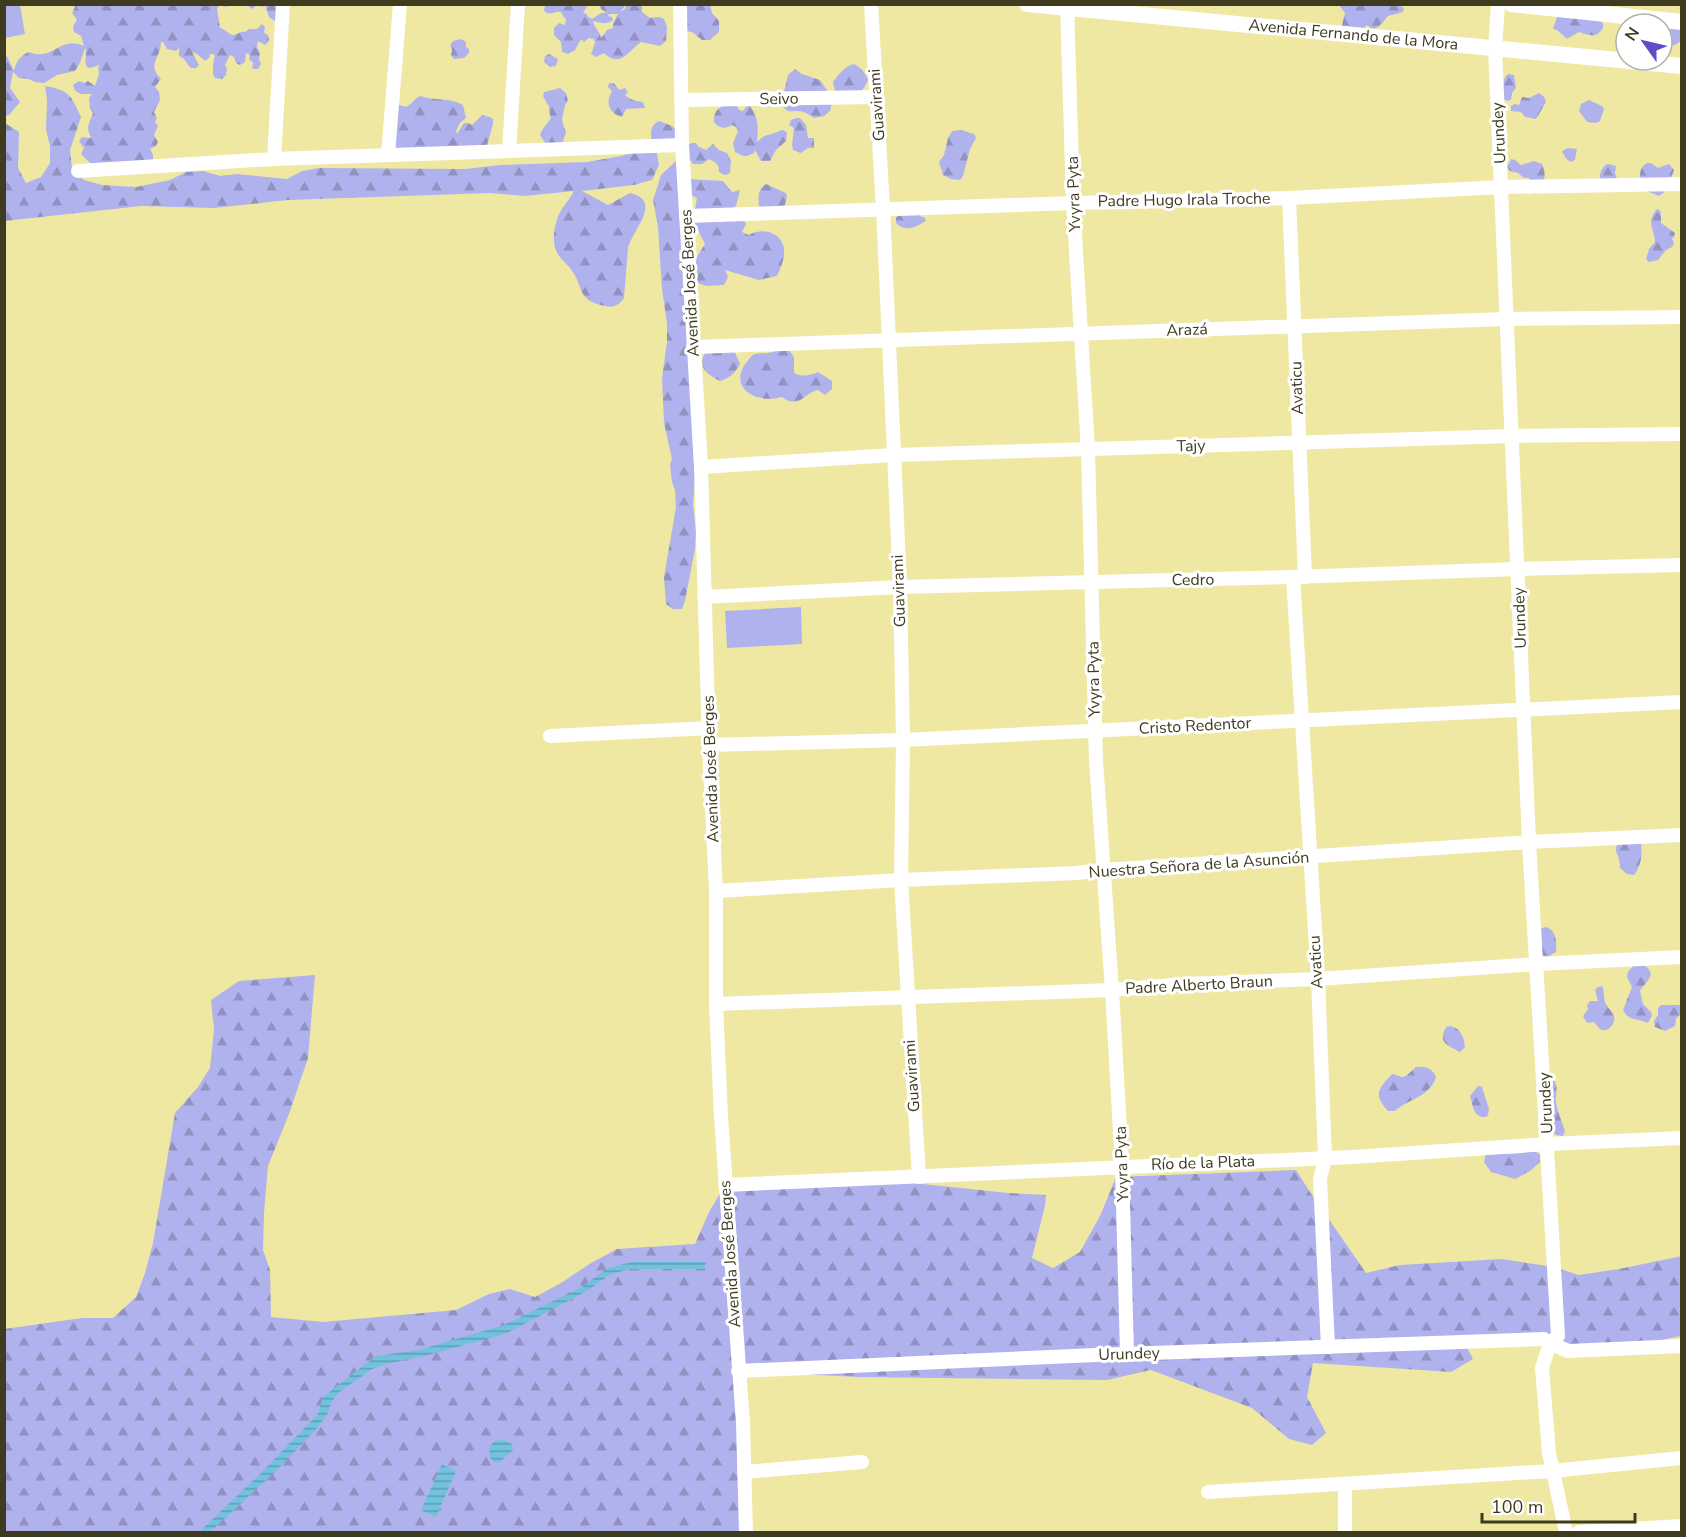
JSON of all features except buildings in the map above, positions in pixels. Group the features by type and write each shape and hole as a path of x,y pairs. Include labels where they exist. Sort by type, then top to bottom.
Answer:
{"main road":[{"name":"Avenida Fernando de la Mora","path":"1027,4 1106,9 1682,66"},
{"path":"1511,4 1616,10 1682,22"}],"street":[{"path":"274,159 283,4"},
{"path":"388,155 400,4"},
{"path":"509,151 518,4"},
{"name":"Avenida José Berges","path":"680,4 682,145 701,467 709,745 717,891 716,1004 725,1185 743,1423 746,1533"},
{"name":"Guavirami","path":"871,4 884,208 900,587 903,740 901,880 919,1177"},
{"name":"Urundey","path":"738,1371 1544,1339 1551,1343 1558,1336 1529,842 1495,48 1498,4"},
{"name":"Yvyra Pyta","path":"1068,7 1074,202 1088,450 1095,731 1122,1166 1126,1354"},
{"name":"Seivo","path":"682,100 877,97"},
{"path":"78,171 274,159 682,145"},
{"name":"Padre Hugo Irala Troche","path":"686,216 1074,202 1289,198 1502,187 1682,184"},
{"name":"Avaticu","path":"1289,198 1299,442 1302,721 1318,979 1325,1158 1320,1179 1329,1347"},
{"name":"Arazá","path":"693,347 1508,319 1682,317"},
{"name":"Tajy","path":"701,467 894,455 1512,436 1682,434"},
{"name":"Cedro","path":"704,597 900,587 1682,565"},
{"name":"Cristo Redentor","path":"709,745 903,740 1682,702"},
{"path":"550,736 710,728"},
{"name":"Nuestra Señora de la Asunción","path":"717,891 901,880 1069,874 1529,842 1682,835"},
{"name":"Padre Alberto Braun","path":"716,1004 1112,990 1232,981 1318,979 1682,957"},
{"name":"Río de la Plata","path":"725,1185 1417,1154 1548,1144 1682,1138"},
{"path":"1566,1533 1548,1453 1542,1368 1551,1343 1568,1351 1682,1346"},
{"path":"1208,1492 1552,1471 1682,1458"},
{"path":"744,1472 862,1462"},
{"path":"1345,1484 1345,1533"},
{"path":"1579,1533 1682,1526"}],"green space":[{"path":"5,4 20,5 25,34 5,38"},
{"path":"73,5 220,5 217,8 220,28 234,35 249,29 257,29 262,24 269,41 265,45 258,41 261,64 258,69 252,68 250,55 246,53 245,62 240,65 230,55 225,65 226,75 222,79 215,78 213,74 215,56 213,54 210,54 205,61 192,52 199,65 191,68 179,56 179,48 176,51 167,49 161,42 154,65 161,79 155,87 159,92 160,100 154,112 158,126 154,135 158,142 150,149 153,161 91,164 81,154 84,148 79,141 82,137 91,137 88,127 93,113 89,98 92,94 81,94 75,91 73,85 79,81 84,83 88,81 95,86 100,65 87,67 85,48 75,71 57,75 44,83 19,78 13,72 10,88 20,102 9,115 5,116 5,56 14,71 19,59 29,52 45,54 68,44 84,46 81,36 74,32 73,26 77,20 72,13 75,7"},
{"path":"265,5 278,5 276,22 269,17"},
{"path":"545,5 588,5 583,13 592,19 601,13 606,13 600,5 626,5 620,12 627,5 642,5 642,12 650,18 664,19 667,27 666,41 660,46 641,42 620,59 615,59 604,53 596,57 591,54 594,39 589,38 584,42 581,39 575,50 568,54 562,52 561,42 554,35 554,28 559,23 565,25 566,19 561,12 544,11","holes":["609,14 618,14 613,28 607,30 601,38 593,21 608,23 613,20 608,16"]},
{"path":"676,5 710,5 712,13 719,21 719,32 710,40 702,40 692,32 679,30 673,18"},
{"path":"1339,5 1395,5 1403,7 1404,11 1388,16 1376,28 1367,25 1364,28 1345,29 1342,25 1345,13"},
{"path":"1598,16 1603,28 1595,35 1579,32 1567,39 1553,29 1557,17"},
{"path":"1674,23 1681,23 1681,40 1674,46"},
{"path":"461,39 466,42 469,53 464,58 454,59 450,45 453,41"},
{"path":"549,54 558,59 556,66 550,67 544,62 545,56"},
{"path":"854,64 867,77 864,88 858,94 835,91 833,82 839,74"},
{"path":"795,69 820,80 830,95 832,103 830,111 824,116 814,118 801,111 788,111 781,104 788,75"},
{"path":"1508,74 1514,75 1516,88 1511,100 1507,101 1504,99 1502,87"},
{"path":"609,83 614,83 619,90 625,88 628,92 625,95 643,102 645,108 626,109 622,117 614,113 609,103 612,91 608,87"},
{"path":"45,86 59,89 68,95 75,103 81,117 70,150 72,168 84,180 102,185 136,187 170,180 186,172 203,171 220,176 237,174 287,179 302,171 319,168 465,169 500,165 587,162 655,147 651,132 655,123 659,121 677,130 675,139 656,148 659,165 652,180 634,185 582,191 608,205 630,193 645,202 643,217 628,248 624,298 616,305 608,307 595,303 585,296 575,275 559,256 554,246 557,220 574,191 525,196 490,193 288,200 214,208 141,206 5,221 4,124 19,132 18,168 26,183 41,177 50,163 50,146 46,130"},
{"path":"560,88 566,93 568,101 562,120 566,133 562,144 545,143 540,135 551,117 543,96 544,92"},
{"path":"1539,93 1546,102 1536,119 1525,117 1521,112 1511,111 1511,106 1519,105 1522,97 1529,98"},
{"path":"420,96 453,101 463,105 466,118 460,123 457,134 464,123 472,125 482,115 493,119 486,149 410,157 383,143 396,104 406,107"},
{"path":"1589,100 1604,109 1600,121 1596,123 1587,122 1579,111 1581,104"},
{"path":"729,103 737,106 739,110 743,111 750,106 753,110 758,128 757,142 781,130 787,133 786,141 776,150 770,161 761,161 755,150 747,156 735,152 733,143 738,131 736,127 732,125 722,128 714,122 717,110"},
{"path":"800,118 806,125 808,138 814,138 814,148 808,148 801,153 793,150 794,128 789,125 791,120"},
{"path":"961,130 974,134 976,138 970,149 963,176 960,180 951,179 943,175 939,162 944,155 952,131"},
{"path":"692,143 706,150 713,144 719,150 727,153 731,161 730,173 722,174 716,164 709,159 702,164 693,164 685,153 687,145"},
{"path":"1568,148 1577,149 1575,160 1571,162 1562,151"},
{"path":"678,159 687,179 723,181 732,192 740,190 736,206 720,215 721,223 726,217 741,216 746,224 742,232 749,235 760,231 770,232 779,238 784,252 777,276 759,280 725,270 728,277 724,285 706,286 698,283 696,258 705,244 693,220 697,198 689,194 697,454 693,504 696,531 695,549 685,601 682,609 673,609 666,604 664,577 676,507 670,465 672,459 664,423 662,378 667,324 658,227 653,200 661,175"},
{"path":"1511,159 1521,165 1534,161 1542,164 1544,178 1539,192 1531,193 1529,178 1510,171 1507,167"},
{"path":"1647,163 1658,168 1669,164 1674,170 1667,190 1659,196 1642,189 1640,171"},
{"path":"1608,164 1616,166 1617,179 1608,192 1603,192 1599,190 1600,175"},
{"path":"766,184 786,193 783,211 759,208 759,192"},
{"path":"1658,209 1661,212 1661,223 1675,233 1672,239 1674,243 1658,260 1649,262 1646,259 1649,249 1655,242 1651,219"},
{"path":"920,213 926,221 914,227 903,228 896,223 899,214"},
{"path":"786,346 794,357 794,373 806,376 818,372 832,381 832,389 825,395 818,390 793,402 782,397 772,399 753,396 746,391 740,377 750,358 756,354 770,353"},
{"path":"709,348 733,348 740,364 732,375 720,381 703,368 703,359"},
{"path":"801,607 802,644 727,648 725,611"},
{"path":"1640,838 1642,853 1639,867 1634,875 1627,874 1620,868 1616,850 1618,843"},
{"path":"1546,927 1554,934 1556,944 1556,952 1547,957 1541,955 1539,929"},
{"path":"1642,964 1651,974 1640,991 1643,1004 1652,1016 1648,1023 1631,1018 1623,1010 1632,987 1627,977 1628,972 1634,965"},
{"path":"315,975 308,1058 268,1166 263,1250 270,1270 271,1317 323,1322 456,1310 489,1294 510,1289 535,1297 617,1249 695,1244 709,1212 725,1185 876,1179 1046,1195 1032,1258 1053,1268 1080,1252 1100,1216 1116,1177 1296,1170 1366,1273 1400,1265 1502,1259 1554,1267 1579,1275 1682,1256 1681,1336 1651,1342 1465,1344 1473,1359 1451,1372 1313,1363 1307,1397 1326,1433 1312,1445 1289,1439 1252,1408 1151,1370 1107,1380 858,1377 738,1371 741,1532 5,1532 4,1329 82,1318 113,1318 136,1297 153,1243 175,1113 198,1087 210,1068 214,1029 211,1000 239,981"},
{"path":"1602,986 1605,1002 1614,1019 1611,1027 1606,1030 1600,1029 1594,1022 1587,1023 1583,1016 1590,1001 1598,1001 1595,990"},
{"path":"1661,1005 1681,1005 1682,1014 1676,1018 1675,1026 1665,1031 1655,1027 1654,1021"},
{"path":"1446,1027 1457,1029 1463,1036 1465,1047 1460,1052 1448,1046 1444,1040"},
{"path":"1416,1067 1426,1067 1433,1072 1436,1077 1433,1084 1424,1093 1395,1111 1388,1111 1379,1096 1383,1084 1392,1074 1406,1076"},
{"path":"1552,1080 1556,1086 1556,1103 1565,1131 1563,1136 1553,1132 1549,1082"},
{"path":"1478,1086 1482,1087 1489,1109 1486,1117 1476,1113 1470,1096"},
{"path":"1535,1151 1540,1155 1540,1162 1530,1171 1515,1179 1491,1172 1484,1162 1486,1154 1514,1154"}],"shaded area":[{"path":"632,1262 706,1262 704,1269 630,1269 611,1274 587,1291 505,1334 372,1369 338,1393 320,1425 276,1471 210,1532 199,1532 318,1414 323,1397 376,1356 419,1350 504,1325 582,1287 608,1268"},
{"path":"504,1440 512,1444 513,1450 496,1463 490,1458 491,1446 495,1441"},
{"path":"442,1464 456,1471 436,1517 421,1510"}]}
